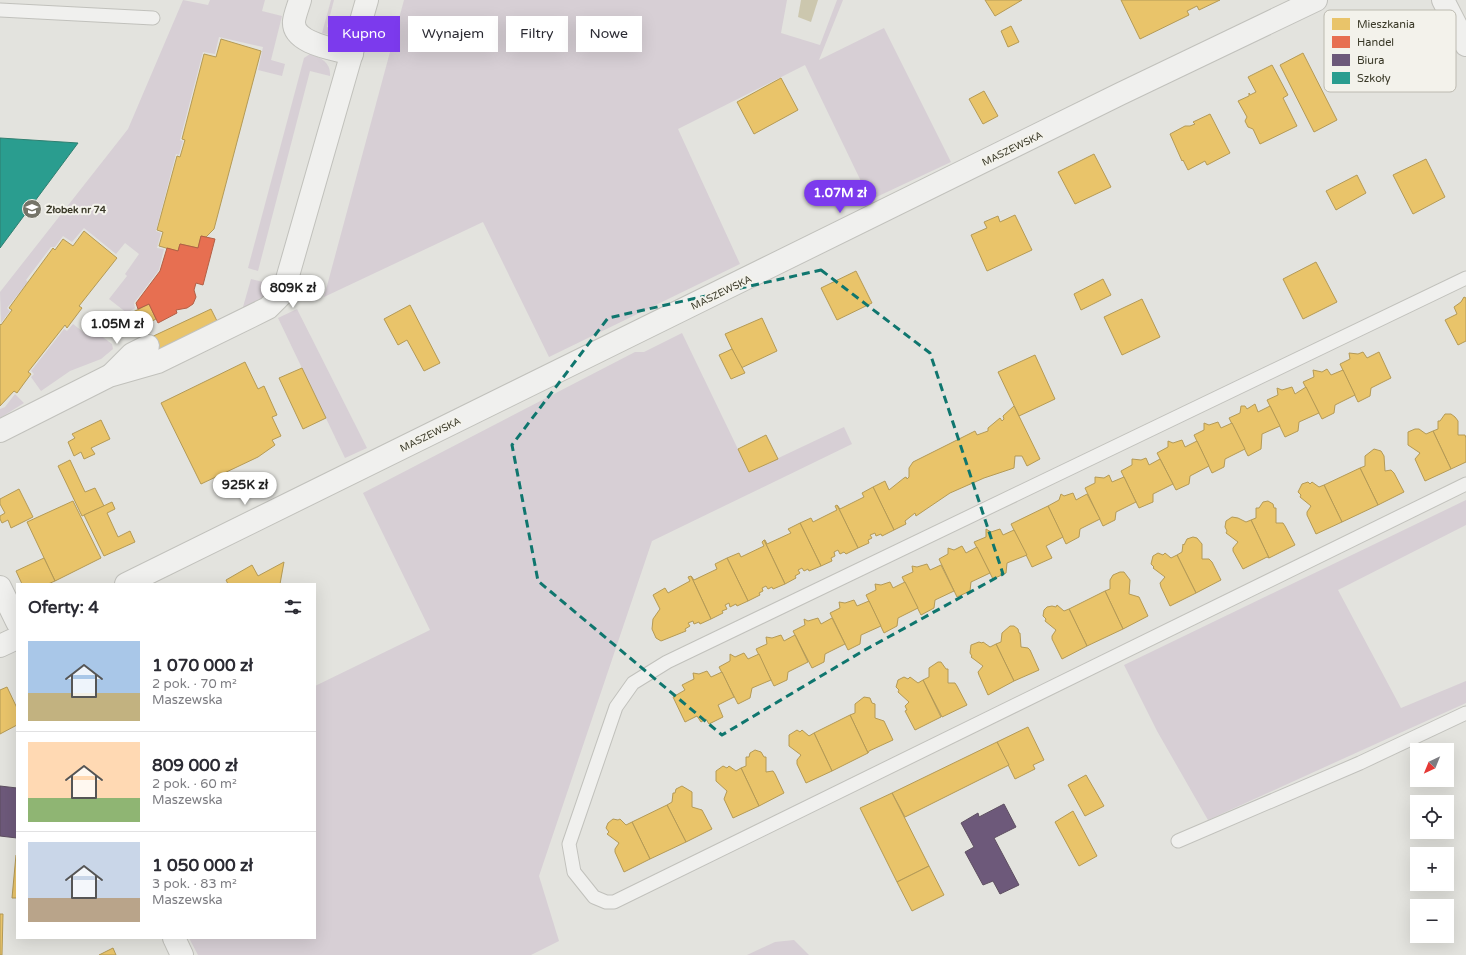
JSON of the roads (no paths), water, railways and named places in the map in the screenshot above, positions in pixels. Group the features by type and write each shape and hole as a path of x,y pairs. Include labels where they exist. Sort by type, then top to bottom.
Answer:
{"street":[{"path":"300,0 294,22 296,30 301,37 308,42 352,54"},
{"path":"0,431 109,376 158,362 268,308 283,293 367,0"},
{"name":"MASZEWSKA","path":"128,583 1120,94 1316,0"},
{"path":"1443,0 1448,10"},
{"path":"1456,25 1466,45"},
{"path":"109,376 132,354 148,346"},
{"path":"0,586 16,620"},
{"path":"0,646 16,638"},
{"path":"174,939 182,955"}],"lane":[{"path":"0,10 153,18"},
{"path":"1466,278 667,662 633,683 616,707 569,844 574,872 594,897 606,902 614,902 1466,484"},
{"path":"1178,840 1360,763 1466,713"}],"place":[{"name":"Żłobek nr 74","path":"32,209"}]}
